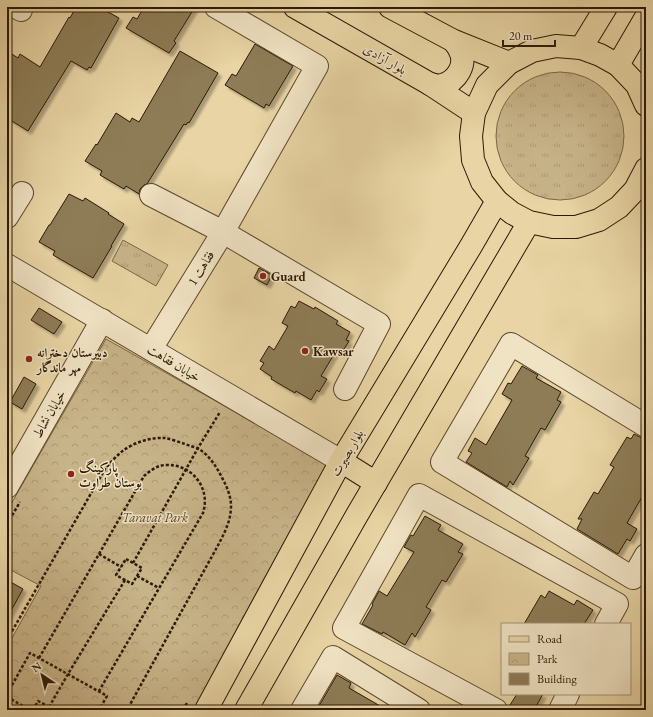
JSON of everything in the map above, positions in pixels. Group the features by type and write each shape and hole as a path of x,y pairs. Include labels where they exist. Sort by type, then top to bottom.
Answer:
{"main road":[{"name":"بلوار آزادی","path":"295,7 430,84 474,113"},
{"path":"390,7 454,41 509,63"},
{"path":"581,48 606,7"},
{"path":"618,65 646,17"},
{"path":"430,84 441,85 452,81 459,72 462,62 460,50 454,41"},
{"path":"646,105 637,85 618,65 600,55 581,48 556,46 532,51 509,63 487,85 474,113 470,136 473,160 482,182 497,201 512,213 530,222 553,227 576,227 599,220 641,193 646,169"},
{"name":"بلوار بصیرت","path":"198,703 497,201"},
{"path":"246,710 376,483 530,222"},
{"path":"341,461 376,483"}],"street":[{"name":"فقاهت 1","path":"151,349 223,232 317,66 216,7"},
{"path":"7,217 22,193"},
{"path":"151,195 223,232 379,324 345,389"},
{"name":"خیابان فقاهت","path":"7,264 151,349 221,405 341,461"},
{"name":"خیابان نشاط","path":"14,493 102,320"},
{"path":"646,426 511,344 442,462 633,578 646,555"},
{"path":"496,710 344,628 419,495 617,604 607,623"},
{"path":"302,710 333,657 419,710"},
{"path":"560,710 568,695"}],"path":[{"path":"133,563 221,405"},
{"path":"7,640 105,469 115,458 125,449 149,439 165,438 198,448 210,458 224,480 229,492 231,506 230,518 226,530 216,549 127,710"},
{"path":"39,658 144,476 151,470 165,465 177,466 186,470 194,475 203,488 205,495 204,508 98,691"},
{"path":"7,524 14,493"},
{"path":"98,554 121,567"},
{"path":"126,559 133,563 142,568 132,584 116,576 126,559"},
{"path":"137,576 159,588"},
{"path":"50,707 68,674 125,580"},
{"path":"30,710 7,696 30,653 107,696 99,710"},
{"path":"33,710 38,701 55,710"},
{"path":"183,710 198,703"}],"green space":[{"path":"560,72 572,73 584,77 605,91 619,112 623,124 623,148 619,160 605,181 584,195 572,199 560,200 548,199 536,195 515,181 501,160 497,148 496,136 497,124 501,112 515,91 536,77 548,73"},
{"path":"123,240 168,265 156,286 112,261"},
{"name":"Taravat Park","path":"106,339 333,467 197,710 7,710 7,647 41,586 7,568 7,511"}],"building":[{"path":"76,7 99,7 119,18 91,68 89,67 87,70 71,61 28,131 7,118 7,51 18,58 20,54 40,67"},
{"path":"144,7 195,7 174,41 176,43 169,53 126,28 133,17 137,19"},
{"path":"255,44 293,66 269,106 266,104 264,108 225,85 232,74 236,76"},
{"path":"180,51 218,73 189,123 188,122 186,125 184,124 147,184 140,189 139,194 126,186 124,189 100,175 102,171 85,161 96,144 97,145 116,113 130,122 132,118 139,122"},
{"path":"69,194 83,201 85,198 124,224 93,278 53,255 55,251 39,242"},
{"name":"Guard","path":"259,268 272,275 267,285 254,278"},
{"name":"Kawsar","path":"299,301 314,309 315,307 338,321 336,324 350,332 346,340 349,341 341,354 336,351 321,376 327,379 319,392 317,390 311,400 296,391 295,393 271,379 272,377 260,369 264,363 260,361 269,346 274,350 288,326 282,323 291,306 295,308"},
{"path":"39,308 62,322 54,334 31,320"},
{"path":"522,366 538,375 536,378 561,392 557,400 561,402 545,430 541,428 525,456 529,458 513,485 510,481 507,487 466,462 472,453 468,451 475,438 486,445 512,400 502,394 508,383 511,384"},
{"path":"24,377 36,384 22,409 10,402"},
{"path":"634,434 646,438 646,490 627,523 637,529 630,541 627,539 618,554 577,529 582,519 578,519 594,492 598,494 614,467 610,465 627,437 631,439"},
{"path":"425,516 441,525 438,530 463,544 458,552 463,554 446,582 442,580 426,607 431,610 415,637 412,633 405,645 383,632 382,634 362,624 379,591 387,596 414,552 404,547 411,535 413,536"},
{"path":"7,580 23,589 7,618"},
{"path":"549,591 574,605 577,600 593,610 585,623 525,623 541,595 545,598"},
{"path":"337,675 351,683 349,688 387,710 325,710 319,706"},
{"path":"516,695 542,695 534,710 508,710"}],"place":[{"name":"Guard","path":"263,276"},
{"name":"Kawsar","path":"305,351"},
{"name":"دبیرستان دخترانه مهر ماندگار","path":"29,359"},
{"name":"پارکینگ بوستان طراوت","path":"71,474"}]}
